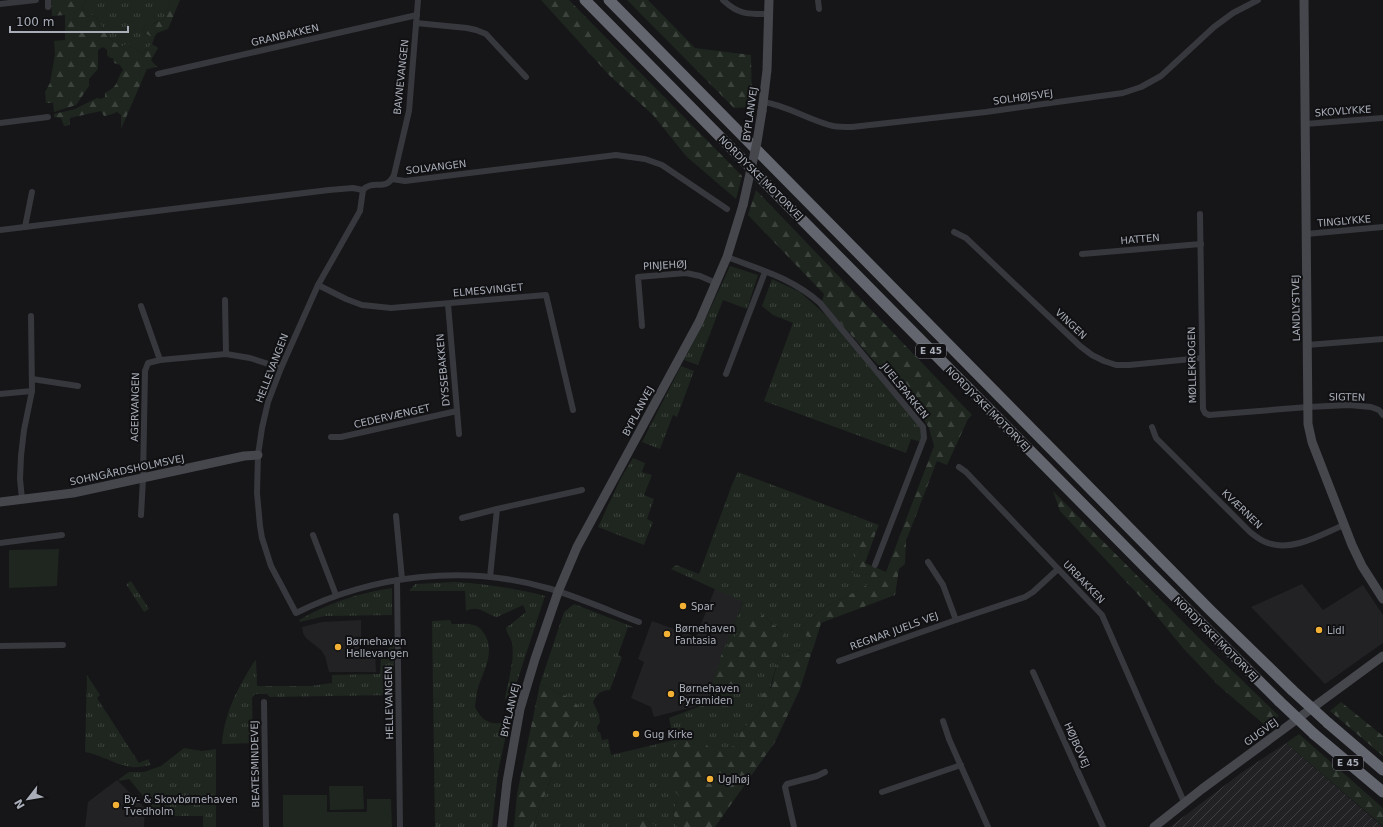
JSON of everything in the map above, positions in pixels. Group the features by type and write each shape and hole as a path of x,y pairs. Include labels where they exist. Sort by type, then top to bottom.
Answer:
{"highway":[{"name":"NORDJYSKE MOTORVEJ","path":"585,0 1279,702 1314,734 1383,792"},
{"name":"NORDJYSKE MOTORVEJ","path":"609,0 1200,599 1292,690 1383,770"}],"street":[{"path":"0,4 36,0"},
{"path":"48,0 48,7"},
{"name":"BAVNEVANGEN","path":"392,179 409,111 418,0"},
{"path":"723,0 739,12 748,14 769,14"},
{"name":"BYPLANVEJ","path":"502,827 507,782 520,709 558,592 577,547 699,322 727,257 743,205 764,102 767,70 768,0"},
{"path":"818,0 819,9"},
{"name":"SOLHØJSVEJ","path":"764,102 778,104 834,126 852,127 986,112 1123,93 1141,87 1160,76 1214,27 1233,13 1258,0"},
{"name":"LANDLYSTVEJ","path":"1304,0 1308,424 1312,442 1344,524 1362,566 1383,599"},
{"name":"GRANBAKKEN","path":"158,74 417,15"},
{"path":"416,23 467,28 486,34 526,77"},
{"path":"0,123 48,117"},
{"name":"SKOVLYKKE","path":"1305,124 1383,118"},
{"name":"SOLVANGEN","path":"0,230 329,190 352,188 363,190 368,186 385,184 392,179 405,181 616,155 644,159 662,165 727,209"},
{"name":"HELLEVANGEN","path":"363,190 360,211 318,285 281,368 268,402 262,428 258,455 257,492 262,538 271,566 296,613 336,595 377,583 400,579 444,575 490,577 524,583 558,592 639,622"},
{"path":"25,227 32,192"},
{"name":"MØLLEKROGEN","path":"1200,214 1203,409 1205,413 1209,415 1308,407"},
{"name":"TINGLYKKE","path":"1306,234 1383,228"},
{"name":"VINGEN","path":"954,232 966,238 1080,346 1092,355 1104,361 1128,365 1202,358"},
{"name":"HATTEN","path":"1082,254 1201,244"},
{"name":"JUELSPARKEN","path":"727,257 794,283 809,293 820,303 923,427 924,438 875,565"},
{"path":"726,374 765,272"},
{"name":"PINJEHØJ","path":"642,326 638,277 686,273 700,276 716,284"},
{"name":"ELMESVINGET","path":"318,285 346,299 376,308 448,304 546,295 573,410"},
{"path":"224,300 226,354"},
{"name":"DYSSEBAKKEN","path":"448,304 459,434"},
{"path":"141,306 160,360 226,354 250,358 281,368"},
{"path":"22,499 20,456 32,391 31,316"},
{"path":"1307,345 1383,339"},
{"name":"AGERVANGEN","path":"141,515 145,371 148,364 160,360"},
{"path":"32,379 78,386"},
{"path":"0,394 32,391"},
{"name":"SIGTEN","path":"1308,407 1349,405 1371,407 1379,410 1383,416"},
{"name":"CEDERVÆNGET","path":"331,437 341,438 457,411"},
{"name":"KVÆRNEN","path":"1152,427 1156,438 1259,540 1280,546 1292,544 1344,524"},
{"name":"SOHNGÅRDSHOLMSVEJ","path":"0,502 73,493 244,456 258,455"},
{"name":"URBAKKEN","path":"959,467 966,472 1102,615 1184,802"},
{"path":"462,518 582,490"},
{"path":"490,577 497,509"},
{"name":"HELLEVANGEN","path":"396,516 400,579 400,827"},
{"path":"0,543 62,535"},
{"path":"313,535 336,595"},
{"name":"REGNAR JUELS VEJ","path":"928,562 943,586 956,620"},
{"name":"REGNAR JUELS VEJ","path":"839,661 956,620 1025,598 1058,569"},
{"path":"0,646 63,645"},
{"name":"GUGVEJ","path":"1154,827 1184,802 1383,656"},
{"name":"HØJBOVEJ","path":"1033,672 1103,827"},
{"name":"BEATESMINDEVEJ","path":"264,702 266,827"},
{"path":"943,721 949,739 988,827"},
{"path":"882,792 961,765"},
{"path":"794,827 785,787 787,784 817,776 825,772"}],"shaded area":[{"path":"1302,584 1323,610 1363,585 1383,615 1383,643 1325,684 1251,607"},
{"name":"Børnehaven Fantasia","path":"716,586 743,601 705,704 654,717 651,707 631,698 644,662 638,659 652,621 696,637"},
{"name":"Børnehaven Hellevangen","path":"361,620 361,651 375,651 376,672 329,672 325,656 321,650 306,638 302,627 322,622"},
{"path":"1286,743 1383,827 1170,827 1241,773"},
{"name":"By- & Skovbørnehaven Tvedholm","path":"117,780 145,808 144,827 85,827 88,802"}],"green space":[{"path":"51,0 86,0 82,9 98,19 107,36 120,47 127,44 142,54 152,44 158,48 151,60 157,67 147,69 121,129 121,115 117,112 104,116 101,111 70,118 70,124 67,126 64,126 61,118 54,117 54,114 75,109 97,98 101,99 105,97 105,93 113,88 123,70 120,65 114,63 113,58 110,58 107,55 107,50 103,47 98,50 98,69 89,79 89,86 76,105 54,112 53,103 46,103 45,92 50,83 55,54 54,41 65,40 65,15 52,16"},
{"path":"86,0 170,0 164,19 153,24 146,23 143,32 152,37 155,36 152,44 142,54 127,44 120,47 107,36 98,19 82,9"},
{"path":"170,0 180,0 168,29 157,33 152,37 143,32 146,23 150,22 154,24 164,19"},
{"path":"541,0 569,0 742,176 736,199 686,156 653,115 610,76"},
{"path":"627,0 648,0 695,48 751,55 752,107 734,108"},
{"path":"756,190 972,415 968,419 947,465 937,461 906,541 905,564 899,569 895,595 821,623 815,643 800,629 822,609 859,590 873,579 869,574 861,575 851,572 866,528 876,532 865,563 886,572 934,446 929,428 918,410 822,302 824,294 748,215"},
{"path":"730,266 758,275 747,309 723,300 698,365 684,360 705,320"},
{"path":"772,279 800,292 828,317 917,422 922,431 921,442 911,439 906,453 764,401 793,323 773,315 762,306"},
{"path":"681,366 694,371 677,417 673,415 660,449 642,442"},
{"path":"633,458 645,463 642,472 652,475 644,495 654,499 647,519 653,522 644,545 598,527 621,478"},
{"path":"738,472 879,525 876,532 866,528 851,571 861,575 869,574 874,579 859,590 822,609 800,629 815,643 811,654 798,650 778,660 765,705 739,734 741,744 704,756 702,738 673,811 677,827 656,827 645,817 632,820 627,827 533,827 551,778 572,699 540,684 564,612 574,604 633,627 628,627 618,655 622,657 610,690 600,693 593,702 599,715 600,722 597,727 598,732 600,732 602,740 608,739 611,755 674,740 669,718 706,704 760,663 773,651 785,634 756,611 722,653 743,602 671,569 676,565 699,574"},
{"path":"1053,491 1214,653 1279,716 1266,726 1219,686 1183,648 1147,604 1060,511"},
{"path":"59,549 57,586 9,588 9,550"},
{"path":"131,581 149,609 144,612 126,584"},
{"path":"455,582 500,587 545,596 510,703 505,698 511,670 513,649 506,628 526,612 523,605 497,617 479,609 471,609 466,611 465,591 409,591 415,584"},
{"path":"392,588 392,615 325,616 300,622 299,620 332,604 368,593"},
{"path":"756,610 785,634 770,655 760,664 706,704 722,653"},
{"path":"450,620 452,624 475,625 483,632 489,646 489,653 478,688 475,707 481,717 489,722 498,723 509,721 498,772 492,827 435,827 432,621"},
{"path":"394,644 394,695 270,697 267,694 255,694 252,698 253,743 222,744 223,733 233,701 256,660 257,686 311,686 332,683 332,675 380,674 381,654"},
{"path":"798,650 811,654 800,689 775,742 715,827 677,827 673,811 679,796 672,788 669,759 678,742 691,737 702,738 709,748 705,755 741,744 739,734 765,705 761,695 771,688 778,660"},
{"path":"87,675 100,695 97,698 139,763 148,759 151,765 136,767 126,766 85,752"},
{"path":"540,684 572,699 583,712 551,778 533,827 514,827 517,794"},
{"path":"1341,702 1383,736 1383,756 1330,711"},
{"path":"1299,734 1383,808 1383,826 1286,743"},
{"path":"184,748 202,751 216,749 216,827 203,827 203,816 160,816 160,813 149,810 147,801 129,779 119,781 119,779 129,772 144,772 161,766"},
{"path":"329,786 363,786 364,809 330,810"},
{"path":"283,795 327,795 327,812 367,812 367,799 391,799 392,827 283,827"},
{"path":"645,817 656,827 627,827 631,820"}],"place":[{"name":"Spar","path":"683,606"},
{"name":"Lidl","path":"1319,630"},
{"name":"Børnehaven Fantasia","path":"667,634"},
{"name":"Børnehaven Hellevangen","path":"338,647"},
{"name":"Børnehaven Pyramiden","path":"671,694"},
{"name":"Gug Kirke","path":"636,734"},
{"name":"Uglhøj","path":"710,779"},
{"name":"By- & Skovbørnehaven Tvedholm","path":"116,805"}]}
